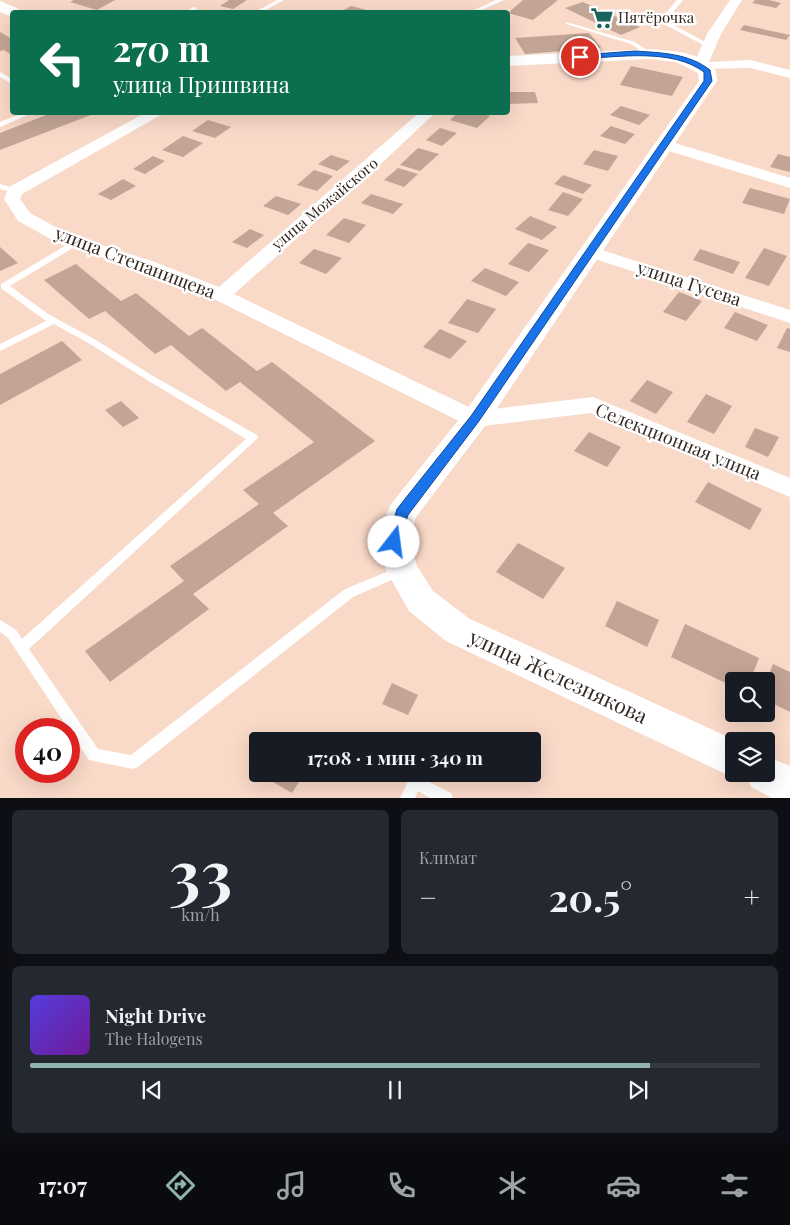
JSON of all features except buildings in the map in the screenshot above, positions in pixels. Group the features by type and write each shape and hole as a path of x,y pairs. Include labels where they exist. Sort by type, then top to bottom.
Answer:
{"street":[{"path":"704,56 726,12 736,0"},
{"path":"510,62 650,54 680,57 704,56 750,64 790,74"},
{"name":"улица Железнякова","path":"704,56 708,81 475,418 402,513 394,542 402,570 421,601 458,630 725,755"},
{"name":"улица Степанищева","path":"153,115 8,189 24,217 66,240 146,265 221,295 475,418"},
{"name":"улица Можайского","path":"221,295 302,223 375,163 426,115"},
{"path":"665,145 790,183"},
{"name":"улица Гусева","path":"589,251 790,317"},
{"name":"Селекционная улица","path":"475,418 593,405 790,488"},
{"path":"775,779 790,786"}],"lane":[{"path":"262,10 280,0"},
{"path":"478,10 501,0"},
{"path":"680,0 662,21 704,56"},
{"path":"568,23 633,43 650,54"},
{"path":"0,125 25,115"},
{"path":"21,648 253,438 54,321 4,286 75,243"},
{"path":"0,348 54,321"},
{"path":"0,625 12,634 94,755 133,762 349,593 402,570"},
{"path":"407,798 415,782 446,798"}],"place":[{"name":"Пятёрочка","path":"602,18"}],"route":[{"path":"394,542 402,513 475,418 708,81 707,71 680,57 635,54 580,57"}]}
